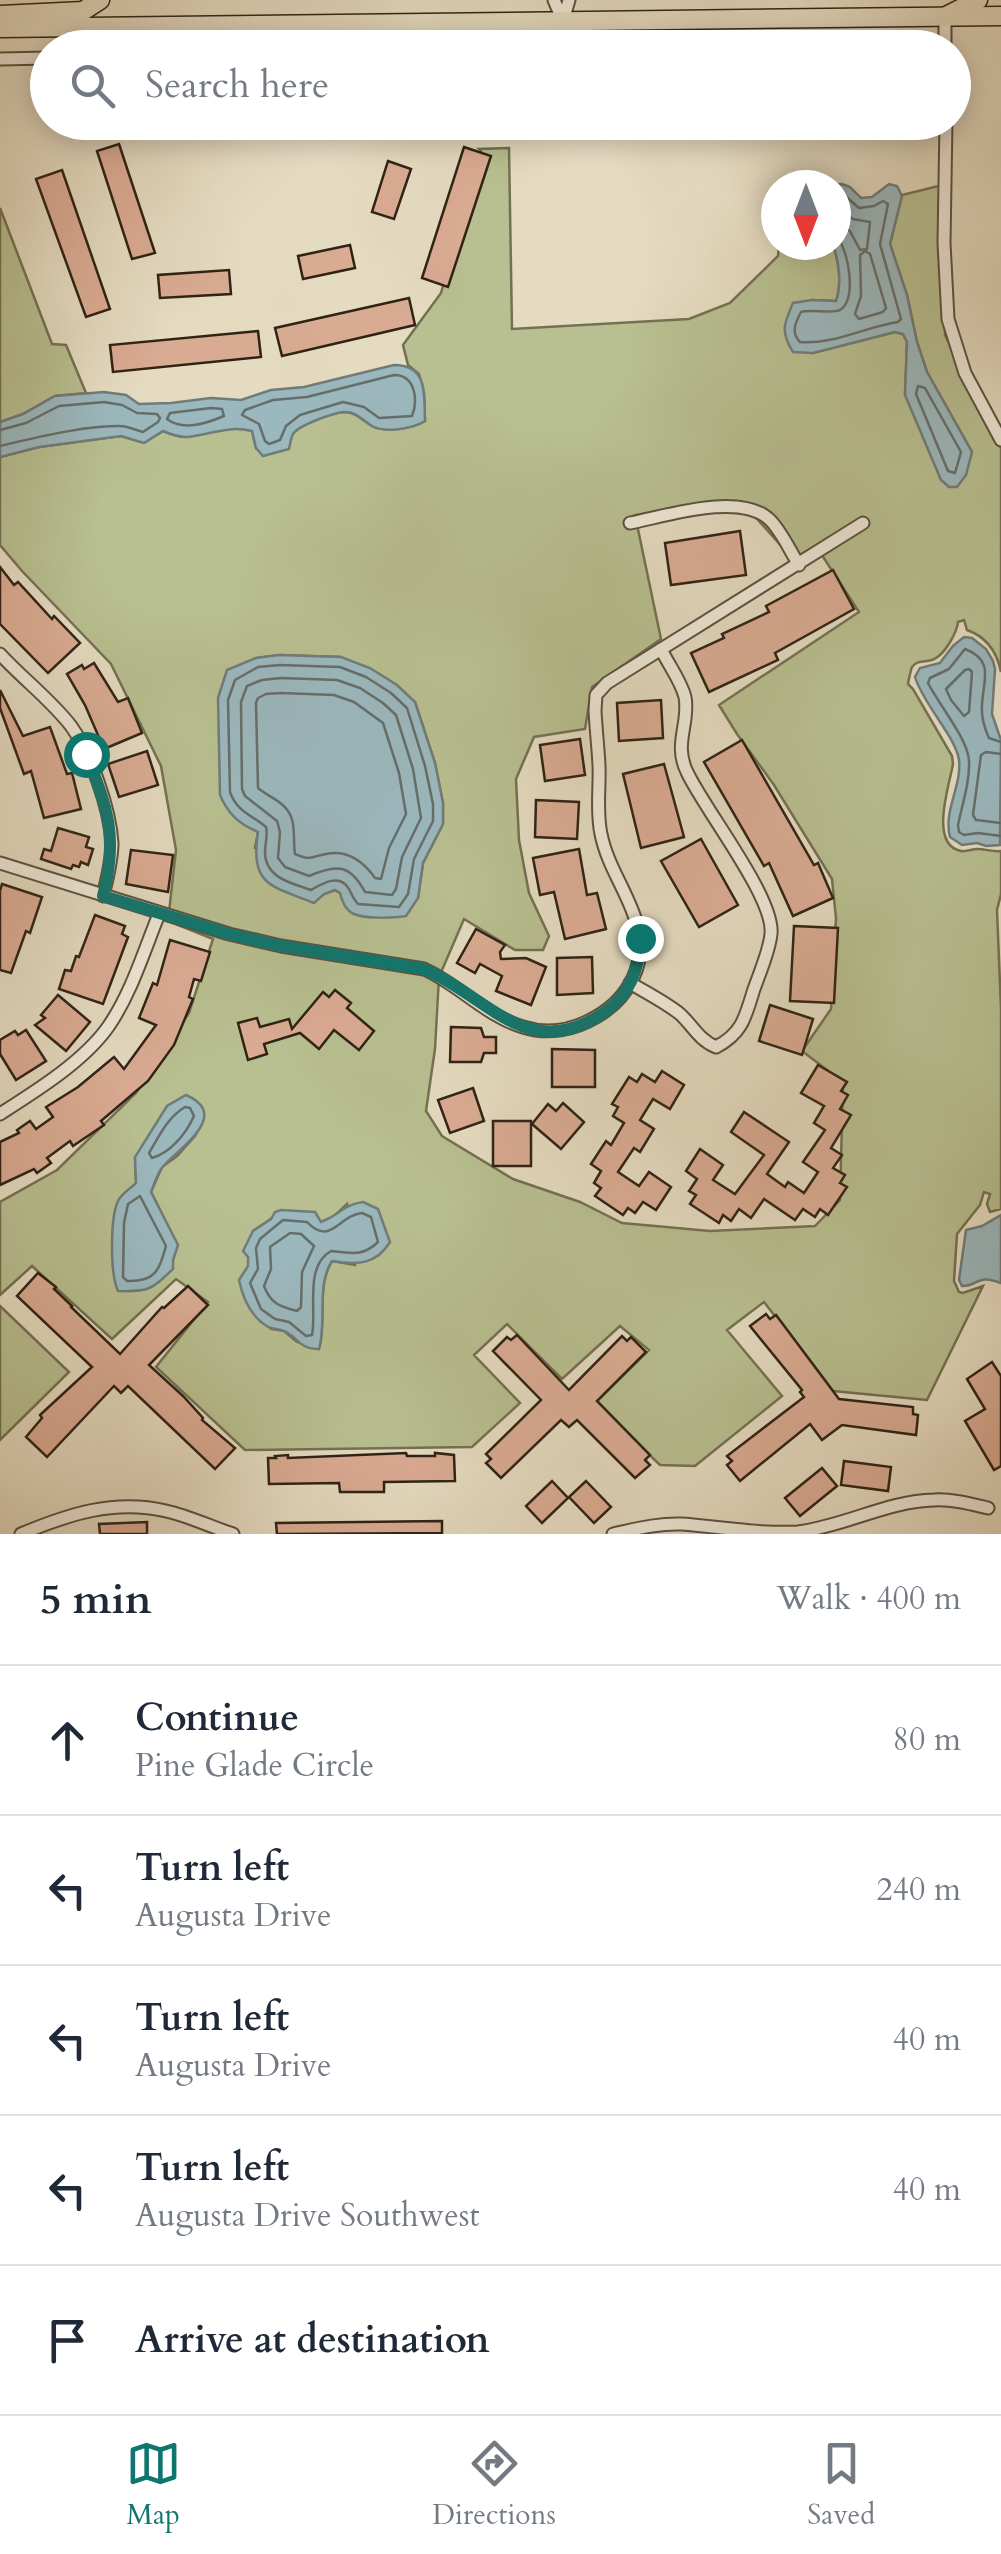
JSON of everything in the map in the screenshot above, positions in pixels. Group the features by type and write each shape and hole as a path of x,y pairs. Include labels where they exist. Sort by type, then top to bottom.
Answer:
{"main road":[{"path":"0,15 83,11 100,0"},
{"path":"945,16 978,0"},
{"path":"0,28 1001,16"}],"street":[{"path":"554,0 563,21"},
{"path":"562,30 569,0"},
{"path":"945,16 945,30"},
{"path":"0,59 30,58"},
{"path":"946,140 944,243 948,320 965,373 1001,440"},
{"path":"630,523 739,506 758,511 771,520 799,565"},
{"path":"0,863 159,914 281,946 424,969 520,1027 539,1031 576,1026 593,1019 620,998 638,967 640,938 633,908 610,862 600,830 596,695 607,683 863,524"},
{"path":"630,983 670,1007 702,1041 716,1047 739,1030 771,934 771,918 750,876 686,772 680,744 685,695 661,649"},
{"path":"2,658 71,726 86,754 110,830 111,860 103,896"},
{"path":"0,1114 77,1060 107,1029 159,914"},
{"path":"613,1534 682,1524 752,1533 799,1532 933,1500 988,1508"},
{"path":"21,1534 70,1515 117,1506 167,1511 233,1534"}],"green space":[{"path":"509,148 512,329 689,319 730,303 774,260 837,260 836,301 812,300 813,353 895,332 903,334 907,342 905,395 972,452 927,372 890,244 902,195 946,184 945,335 1001,448 1001,672 990,646 967,630 964,620 958,622 940,655 912,667 908,684 952,756 943,827 946,838 961,851 1001,851 997,910 1001,1209 990,1212 990,1194 984,1192 980,1205 957,1234 954,1281 963,1293 983,1286 927,1400 833,1391 764,1302 727,1330 782,1396 695,1466 660,1465 595,1403 649,1350 620,1326 562,1379 507,1324 474,1355 520,1403 472,1447 245,1450 156,1367 208,1302 176,1279 112,1339 32,1266 0,1295 0,1202 57,1170 136,1093 189,1013 213,939 168,921 176,850 161,766 111,664 0,545 0,457 39,447 121,436 144,443 163,431 187,437 242,429 252,431 256,448 312,421 344,412 384,429 406,428 425,421 419,374 408,365 403,345 441,293 481,151","holes":["741,501 793,559 816,546 859,612 719,705 832,879 836,918 831,1009 802,1051 843,1082 840,1200 815,1226 710,1231 622,1223 580,1202 513,1179 442,1136 426,1111 439,977 464,919 515,950 543,950 549,936 529,893 519,840 516,779 534,737 585,729 592,687 661,639 635,515","341,657 415,702 443,803 443,824 423,863 418,898 335,890 324,894 255,848 256,658","203,1120 195,1136 162,1167 151,1192 177,1244 173,1260 113,1264 136,1183 135,1158","347,1204 355,1265 332,1261 327,1271 319,1349 297,1342 284,1331 271,1329 249,1266 253,1231 271,1219 321,1222"]},
{"path":"0,208 52,344 66,345 86,393 55,396 0,422"},
{"path":"0,1306 69,1372 0,1440"}],"water":[{"path":"889,184 897,186 902,196 890,244 917,342 927,372 972,452 966,475 957,487 949,487 941,480 905,395 907,342 903,334 895,332 813,353 793,352 785,333 793,303 836,301 837,260 851,260 851,188 861,198 872,197"},
{"path":"394,365 413,370 422,383 425,421 420,424 384,429 352,413 339,413 296,431 289,449 263,456 256,448 252,431 235,429 187,437 163,431 144,443 121,436 39,447 0,457 0,422 55,396 104,392 126,395 139,404 211,398 241,400 271,390 304,387"},
{"path":"964,637 986,649 995,669 992,714 1001,740 1000,845 962,845 950,837 949,818 959,760 915,677 920,668 940,663"},
{"path":"341,657 370,668 415,702 435,763 443,824 423,863 418,898 406,916 354,914 335,890 314,903 275,887 261,874 257,863 258,832 235,818 223,802 218,698 227,670 256,658"},
{"path":"186,1095 199,1103 203,1123 161,1169 151,1192 178,1245 173,1269 149,1288 118,1291 112,1246 118,1201 136,1183 135,1157 167,1106"},
{"path":"363,1202 378,1209 390,1242 379,1255 365,1262 332,1261 324,1281 319,1349 307,1347 284,1331 262,1323 249,1307 239,1280 248,1266 243,1251 253,1231 281,1210 315,1212 321,1222"},
{"path":"1001,1215 1001,1283 987,1279 962,1286 959,1280 966,1230"}],"building":[{"path":"119,144 155,253 132,259 97,151"},
{"path":"464,147 491,156 448,287 422,278"},
{"path":"388,161 411,169 394,219 372,212"},
{"path":"62,170 110,309 86,317 36,179"},
{"path":"350,245 355,268 303,279 298,256"},
{"path":"229,270 231,294 160,298 158,275"},
{"path":"409,298 415,325 282,356 275,328"},
{"path":"258,331 261,357 113,372 110,345"},
{"path":"740,531 746,575 671,585 665,543"},
{"path":"0,567 14,585 18,582 80,643 48,673 0,624"},
{"path":"833,570 854,609 775,653 778,660 709,692 691,653 769,612 766,606"},
{"path":"94,663 118,702 128,698 142,733 104,749 67,674"},
{"path":"0,690 23,736 50,727 67,774 72,773 81,809 44,818 31,771 24,774 0,708"},
{"path":"661,700 663,738 619,741 617,703"},
{"path":"580,739 585,775 545,781 540,745"},
{"path":"742,740 814,865 818,863 833,898 793,916 769,863 764,866 704,762"},
{"path":"147,751 158,785 119,797 108,764"},
{"path":"664,764 684,837 641,848 623,774"},
{"path":"536,800 579,802 577,839 535,837"},
{"path":"58,828 89,837 86,847 93,849 88,865 81,862 71,869 41,859 44,849 51,851"},
{"path":"701,839 738,905 699,927 661,861"},
{"path":"579,849 587,895 597,893 606,929 565,939 554,892 540,895 533,858"},
{"path":"131,850 173,855 168,892 126,884"},
{"path":"2,884 42,897 11,973 0,970"},
{"path":"95,915 125,926 122,934 128,937 103,1004 59,989 65,970 71,971 76,956 79,957"},
{"path":"794,926 838,928 834,1003 790,1001"},
{"path":"476,929 505,945 501,959 526,958 546,967 531,1005 496,991 502,976 480,964 475,973 457,963"},
{"path":"170,940 210,952 201,981 194,979 189,997 193,999 174,1045 148,1081 101,1121 104,1125 73,1146 70,1141 47,1158 51,1163 37,1173 34,1169 0,1185 0,1142 19,1133 17,1130 30,1121 36,1129 53,1117 46,1107 114,1057 124,1069 156,1025 139,1018 153,983 157,985"},
{"path":"592,957 593,993 557,995 557,958"},
{"path":"335,990 351,1003 347,1008 374,1031 359,1050 334,1030 319,1049 300,1033 264,1044 267,1054 248,1060 238,1023 257,1018 260,1027 289,1019 292,1029 323,992 329,997"},
{"path":"58,995 90,1022 66,1051 35,1025 45,1018 41,1015"},
{"path":"770,1005 813,1019 802,1055 759,1041"},
{"path":"451,1027 481,1028 484,1037 496,1037 496,1053 484,1053 481,1062 450,1062"},
{"path":"26,1030 46,1061 16,1080 0,1054 0,1040 15,1031 18,1035"},
{"path":"552,1049 595,1050 595,1087 552,1087"},
{"path":"818,1065 847,1082 841,1091 848,1095 840,1109 851,1115 831,1148 842,1155 833,1168 845,1175 840,1183 847,1187 828,1215 820,1209 815,1217 803,1209 795,1220 764,1199 751,1218 739,1209 731,1221 723,1215 719,1223 690,1204 696,1195 689,1191 697,1179 686,1171 700,1149 723,1165 713,1180 735,1194 764,1155 731,1132 744,1112 789,1142 767,1174 785,1187 788,1182 804,1193 818,1172 803,1162 825,1130 814,1123 824,1106 801,1093"},
{"path":"662,1071 684,1085 670,1109 653,1099 640,1120 654,1129 640,1152 634,1148 618,1172 639,1186 649,1172 671,1187 656,1210 643,1202 635,1213 628,1208 623,1215 595,1196 601,1188 594,1183 601,1171 591,1164 606,1141 611,1145 624,1123 613,1116 618,1107 612,1104 629,1077 637,1082 642,1074 655,1082"},
{"path":"473,1088 484,1121 450,1133 438,1100"},
{"path":"563,1103 584,1122 561,1149 532,1124 548,1104 556,1111"},
{"path":"493,1121 531,1121 531,1166 493,1166"},
{"path":"38,1273 120,1354 162,1307 188,1286 208,1305 149,1365 235,1448 215,1469 128,1386 121,1393 114,1386 47,1457 26,1437 42,1418 40,1415 92,1367 17,1296"},
{"path":"766,1314 770,1319 776,1315 839,1399 913,1407 913,1414 918,1415 916,1435 842,1425 822,1440 810,1424 740,1481 727,1465 732,1461 727,1456 804,1397 750,1326"},
{"path":"517,1335 569,1390 622,1336 627,1341 631,1337 646,1352 597,1401 650,1455 645,1460 650,1465 635,1478 577,1420 569,1427 561,1420 501,1478 486,1463 491,1459 486,1454 541,1400 493,1351 507,1337 511,1340"},
{"path":"992,1362 1001,1376 1001,1466 994,1470 965,1421 985,1409 967,1379"},
{"path":"454,1455 455,1481 384,1482 384,1492 340,1492 339,1483 269,1484 268,1458 275,1456"},
{"path":"844,1461 891,1467 888,1491 841,1485"},
{"path":"822,1468 837,1486 800,1516 785,1498"},
{"path":"552,1481 568,1498 542,1523 526,1506"},
{"path":"586,1481 611,1507 594,1523 569,1497"},
{"path":"442,1521 442,1533 277,1534 276,1523"},
{"path":"147,1522 147,1534 100,1534 99,1524"}],"route":[{"path":"86,754 106,813 112,845 103,896 281,946 424,969 503,1019 539,1031 576,1026 608,1010 638,967 640,938"}]}
